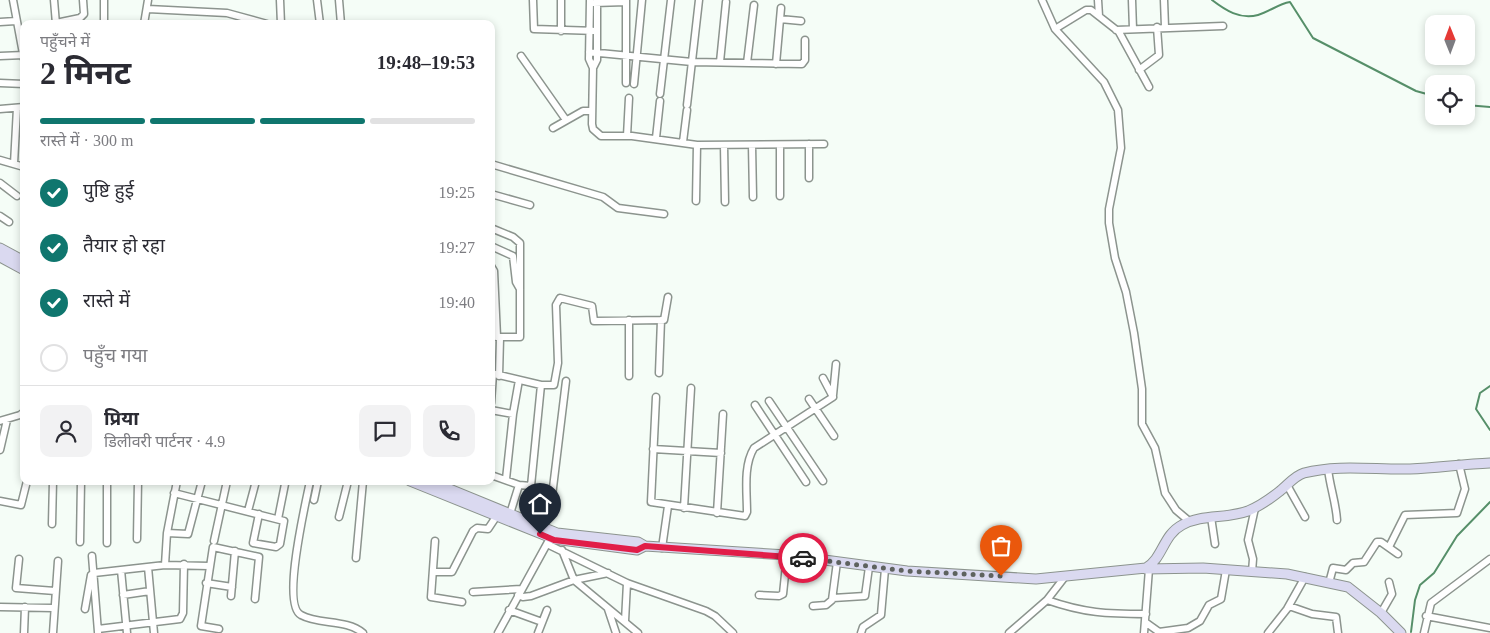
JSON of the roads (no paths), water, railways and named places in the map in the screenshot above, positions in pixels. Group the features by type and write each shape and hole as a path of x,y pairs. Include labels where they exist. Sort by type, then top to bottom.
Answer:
{"street":[{"path":"13,0 20,42"},
{"path":"54,0 56,20"},
{"path":"72,20 80,18 84,14 83,0"},
{"path":"104,0 104,20"},
{"path":"145,20 148,0"},
{"path":"280,0 281,20"},
{"path":"317,0 320,20"},
{"path":"339,0 341,20"},
{"path":"533,0 534,28 561,31 597,31"},
{"path":"561,0 561,31"},
{"path":"634,84 642,0"},
{"path":"656,138 671,0"},
{"path":"683,142 699,0"},
{"path":"1042,0 1055,29 1104,82 1118,110 1121,148 1109,209 1109,223 1117,267 1126,292 1134,332 1142,389 1142,424 1155,448 1165,493 1176,510 1189,521"},
{"path":"1098,0 1099,16"},
{"path":"1132,0 1133,29"},
{"path":"1164,0 1165,27"},
{"path":"594,2 626,1 626,83"},
{"path":"594,2 590,31 593,52 592,124 596,133 600,136 656,138 697,145 824,144"},
{"path":"593,52 597,31 594,2"},
{"path":"720,62 726,2"},
{"path":"747,63 754,6"},
{"path":"776,64 781,8"},
{"path":"148,9 227,13 252,20"},
{"path":"1055,29 1086,10 1091,10 1116,30 1148,87"},
{"path":"780,19 801,21"},
{"path":"0,22 16,21"},
{"path":"1116,30 1223,26"},
{"path":"1139,70 1159,55 1157,27"},
{"path":"593,52 692,62 802,64 805,60 806,40"},
{"path":"0,56 20,57"},
{"path":"521,56 566,120"},
{"path":"0,84 20,84"},
{"path":"627,136 629,98"},
{"path":"0,108 20,108 14,164"},
{"path":"553,128 583,111 592,111"},
{"path":"780,144 780,196"},
{"path":"809,144 809,178"},
{"path":"696,201 697,145"},
{"path":"724,145 725,202"},
{"path":"752,145 753,197"},
{"path":"0,160 20,166"},
{"path":"495,165 603,197 618,208 664,214"},
{"path":"0,183 17,196"},
{"path":"495,195 530,206"},
{"path":"0,216 9,222"},
{"path":"495,230 519,240 521,335 500,338"},
{"path":"0,248 20,259"},
{"path":"495,248 514,256 516,282 521,290"},
{"path":"0,257 20,268"},
{"path":"495,292 497,335 500,338 495,374 541,385 554,385 556,380 558,300 564,298 592,306 594,321 664,320 668,297"},
{"path":"629,320 629,376"},
{"path":"659,373 661,320"},
{"path":"656,396 650,500 654,504 746,515 748,465 751,453 754,448 830,400 833,394 836,364"},
{"path":"823,378 833,394"},
{"path":"506,479 513,414 519,380"},
{"path":"541,531 554,490 566,381"},
{"path":"495,476 519,485 530,487 532,484 541,385"},
{"path":"684,508 691,388"},
{"path":"809,399 834,436"},
{"path":"769,401 823,481"},
{"path":"755,405 806,482"},
{"path":"495,411 513,414"},
{"path":"717,513 723,414"},
{"path":"0,450 4,420 20,415"},
{"path":"653,450 721,453"},
{"path":"1138,569 1151,565 1167,538 1179,526 1189,521 1235,515 1255,508 1304,474 1328,469 1411,469 1490,463"},
{"path":"1388,547 1405,515 1457,513 1465,489 1459,464"},
{"path":"1328,469 1331,492 1336,505 1337,520"},
{"path":"0,501 20,505 26,485"},
{"path":"52,485 52,524"},
{"path":"80,542 81,485"},
{"path":"107,485 107,543"},
{"path":"137,539 138,485"},
{"path":"165,565 167,532 176,485"},
{"path":"167,532 188,534 201,485"},
{"path":"214,541 225,485"},
{"path":"248,511 255,485"},
{"path":"278,519 285,485"},
{"path":"309,485 293,571 295,609 302,616 354,627 363,633"},
{"path":"314,500 317,485"},
{"path":"339,517 347,485"},
{"path":"356,558 364,485"},
{"path":"421,485 541,531 562,550 627,583 706,611 715,616 733,633"},
{"path":"438,485 498,513"},
{"path":"508,517 519,485"},
{"path":"1287,485 1305,517"},
{"path":"174,493 197,498 248,511 278,519 284,521 280,544 276,547 253,543 259,514"},
{"path":"662,548 668,506"},
{"path":"1252,572 1253,559 1248,540 1255,508"},
{"path":"433,572 452,572 473,531 477,528 488,529 498,513"},
{"path":"1211,517 1215,544"},
{"path":"549,538 637,550 645,546 787,555 885,569 1036,580 1138,569 1226,570 1305,577 1348,587 1381,613 1401,633"},
{"path":"498,633 549,538"},
{"path":"435,540 431,597 462,602"},
{"path":"1329,583 1333,568 1346,570 1352,563 1364,562 1376,542 1381,542 1398,554"},
{"path":"219,629 201,626 206,583 213,547 260,558 255,599"},
{"path":"562,550 574,580 638,633"},
{"path":"231,596 235,551"},
{"path":"759,595 779,596 783,594 787,555"},
{"path":"92,556 98,631 127,629 153,621 180,619 184,613 184,564"},
{"path":"1424,633 1426,616 1435,599 1490,558"},
{"path":"19,559 16,588 55,591"},
{"path":"53,633 53,608 58,561"},
{"path":"813,606 826,606 833,598 838,562"},
{"path":"85,610 90,575 94,573 165,565 209,566"},
{"path":"148,567 154,633"},
{"path":"833,598 865,596 869,567"},
{"path":"861,633 863,627 881,614 885,569"},
{"path":"1144,633 1149,569"},
{"path":"121,570 127,629"},
{"path":"1146,622 1159,632 1166,633 1196,625 1204,616 1208,605 1221,600 1226,570"},
{"path":"474,592 519,592 531,596 574,580 608,573"},
{"path":"1271,632 1289,606 1305,577"},
{"path":"1010,633 1047,600 1064,578"},
{"path":"1381,613 1392,594 1389,582"},
{"path":"206,583 232,587"},
{"path":"625,621 627,583"},
{"path":"123,594 150,591"},
{"path":"1047,600 1075,610 1102,614 1146,614"},
{"path":"1289,606 1312,614 1336,617 1338,633"},
{"path":"0,607 53,608"},
{"path":"24,633 25,607"},
{"path":"607,608 616,633"},
{"path":"510,610 542,622"},
{"path":"538,633 547,610"},
{"path":"1426,616 1490,628"}],"waterway":[{"path":"1212,0 1228,10 1245,16 1258,15 1281,4 1290,2 1313,38 1416,91 1425,94"},
{"path":"1475,106 1490,107"},
{"path":"1490,386 1480,393 1476,409 1490,430"},
{"path":"1411,632 1415,600 1420,585 1434,573 1457,536 1490,502"}]}
